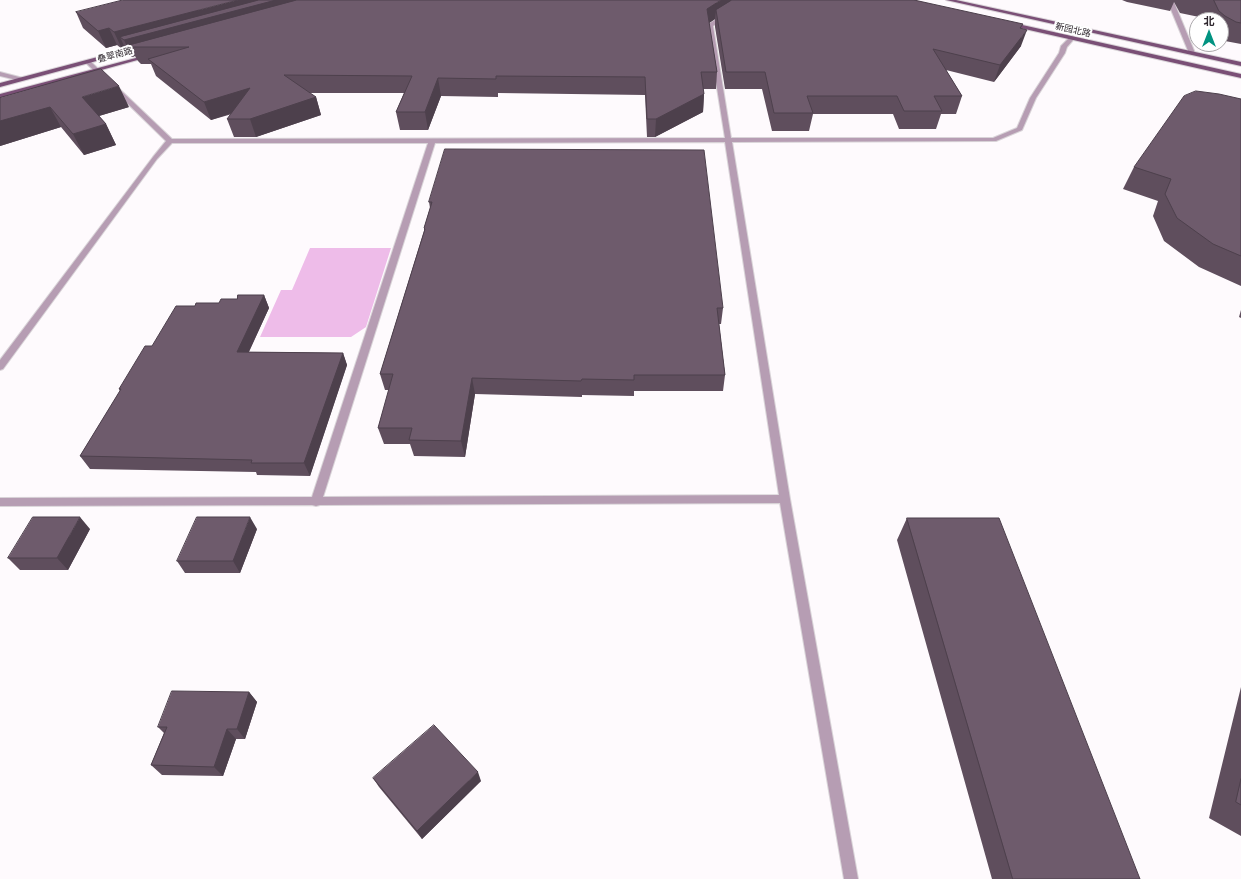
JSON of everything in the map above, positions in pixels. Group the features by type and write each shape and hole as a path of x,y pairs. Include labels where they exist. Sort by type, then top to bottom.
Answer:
{"main road":[{"name":"新园北路","path":"951,0 1241,64"},
{"name":"新园北路","path":"1002,23 1241,76"},
{"name":"叠翠南路","path":"0,85 148,45"},
{"name":"叠翠南路","path":"0,96 156,53"},
{"path":"21,80 30,88"}],"street":[{"path":"748,0 710,25 785,499 851,879"},
{"path":"1170,0 1192,53"},
{"path":"88,62 170,141 994,140 1020,129 1033,98 1062,53 1064,46 1071,39"},
{"path":"0,74 21,80"},
{"path":"0,367 155,158 170,141"},
{"path":"316,502 432,141"},
{"path":"0,502 316,502 785,499"}],"shaded area":[{"path":"310,248 391,248 366,327 351,337 260,337 281,290 292,290"}],"building":[{"path":"123,0 238,0 114,32 109,28 98,31 76,12"},
{"path":"259,0 276,0 124,40 120,37"},
{"path":"297,0 721,0 707,9 717,72 701,72 704,94 656,119 647,119 645,77 496,76 496,79 438,78 425,112 396,112 412,76 284,75 316,97 250,119 227,119 250,88 204,102 148,59 189,47 133,47 130,45"},
{"path":"732,0 914,0 1023,24 1020,28 1027,30 1000,65 933,49 962,96 934,96 942,111 904,111 897,96 807,96 813,113 774,113 765,72 726,72 716,10"},
{"path":"1214,0 1241,0 1241,23 1229,18 1229,12 1219,11"},
{"path":"101,69 119,86 82,97 106,124 73,134 50,107 0,121 0,98"},
{"path":"1196,91 1241,99 1241,256 1213,244 1177,218 1165,194 1171,179 1134,167 1184,96"},
{"path":"445,149 704,150 723,308 717,308 725,375 634,375 634,380 582,379 581,381 472,378 461,441 409,440 412,428 378,428 393,374 380,374 425,229 424,228 432,202 429,202"},
{"path":"238,295 264,295 237,352 343,353 304,463 251,463 252,460 80,456 121,389 119,389 145,346 152,346 176,306 195,306 196,303 219,303 221,299 237,299"},
{"path":"33,517 80,517 57,558 8,558"},
{"path":"197,517 250,517 233,561 177,561"},
{"path":"907,518 999,518 1140,879 1013,879"},
{"path":"172,691 249,692 237,729 227,729 214,767 151,765 167,727 158,727"},
{"path":"434,725 478,772 417,831 373,778"},
{"path":"1241,779 1241,805 1236,802"}]}
